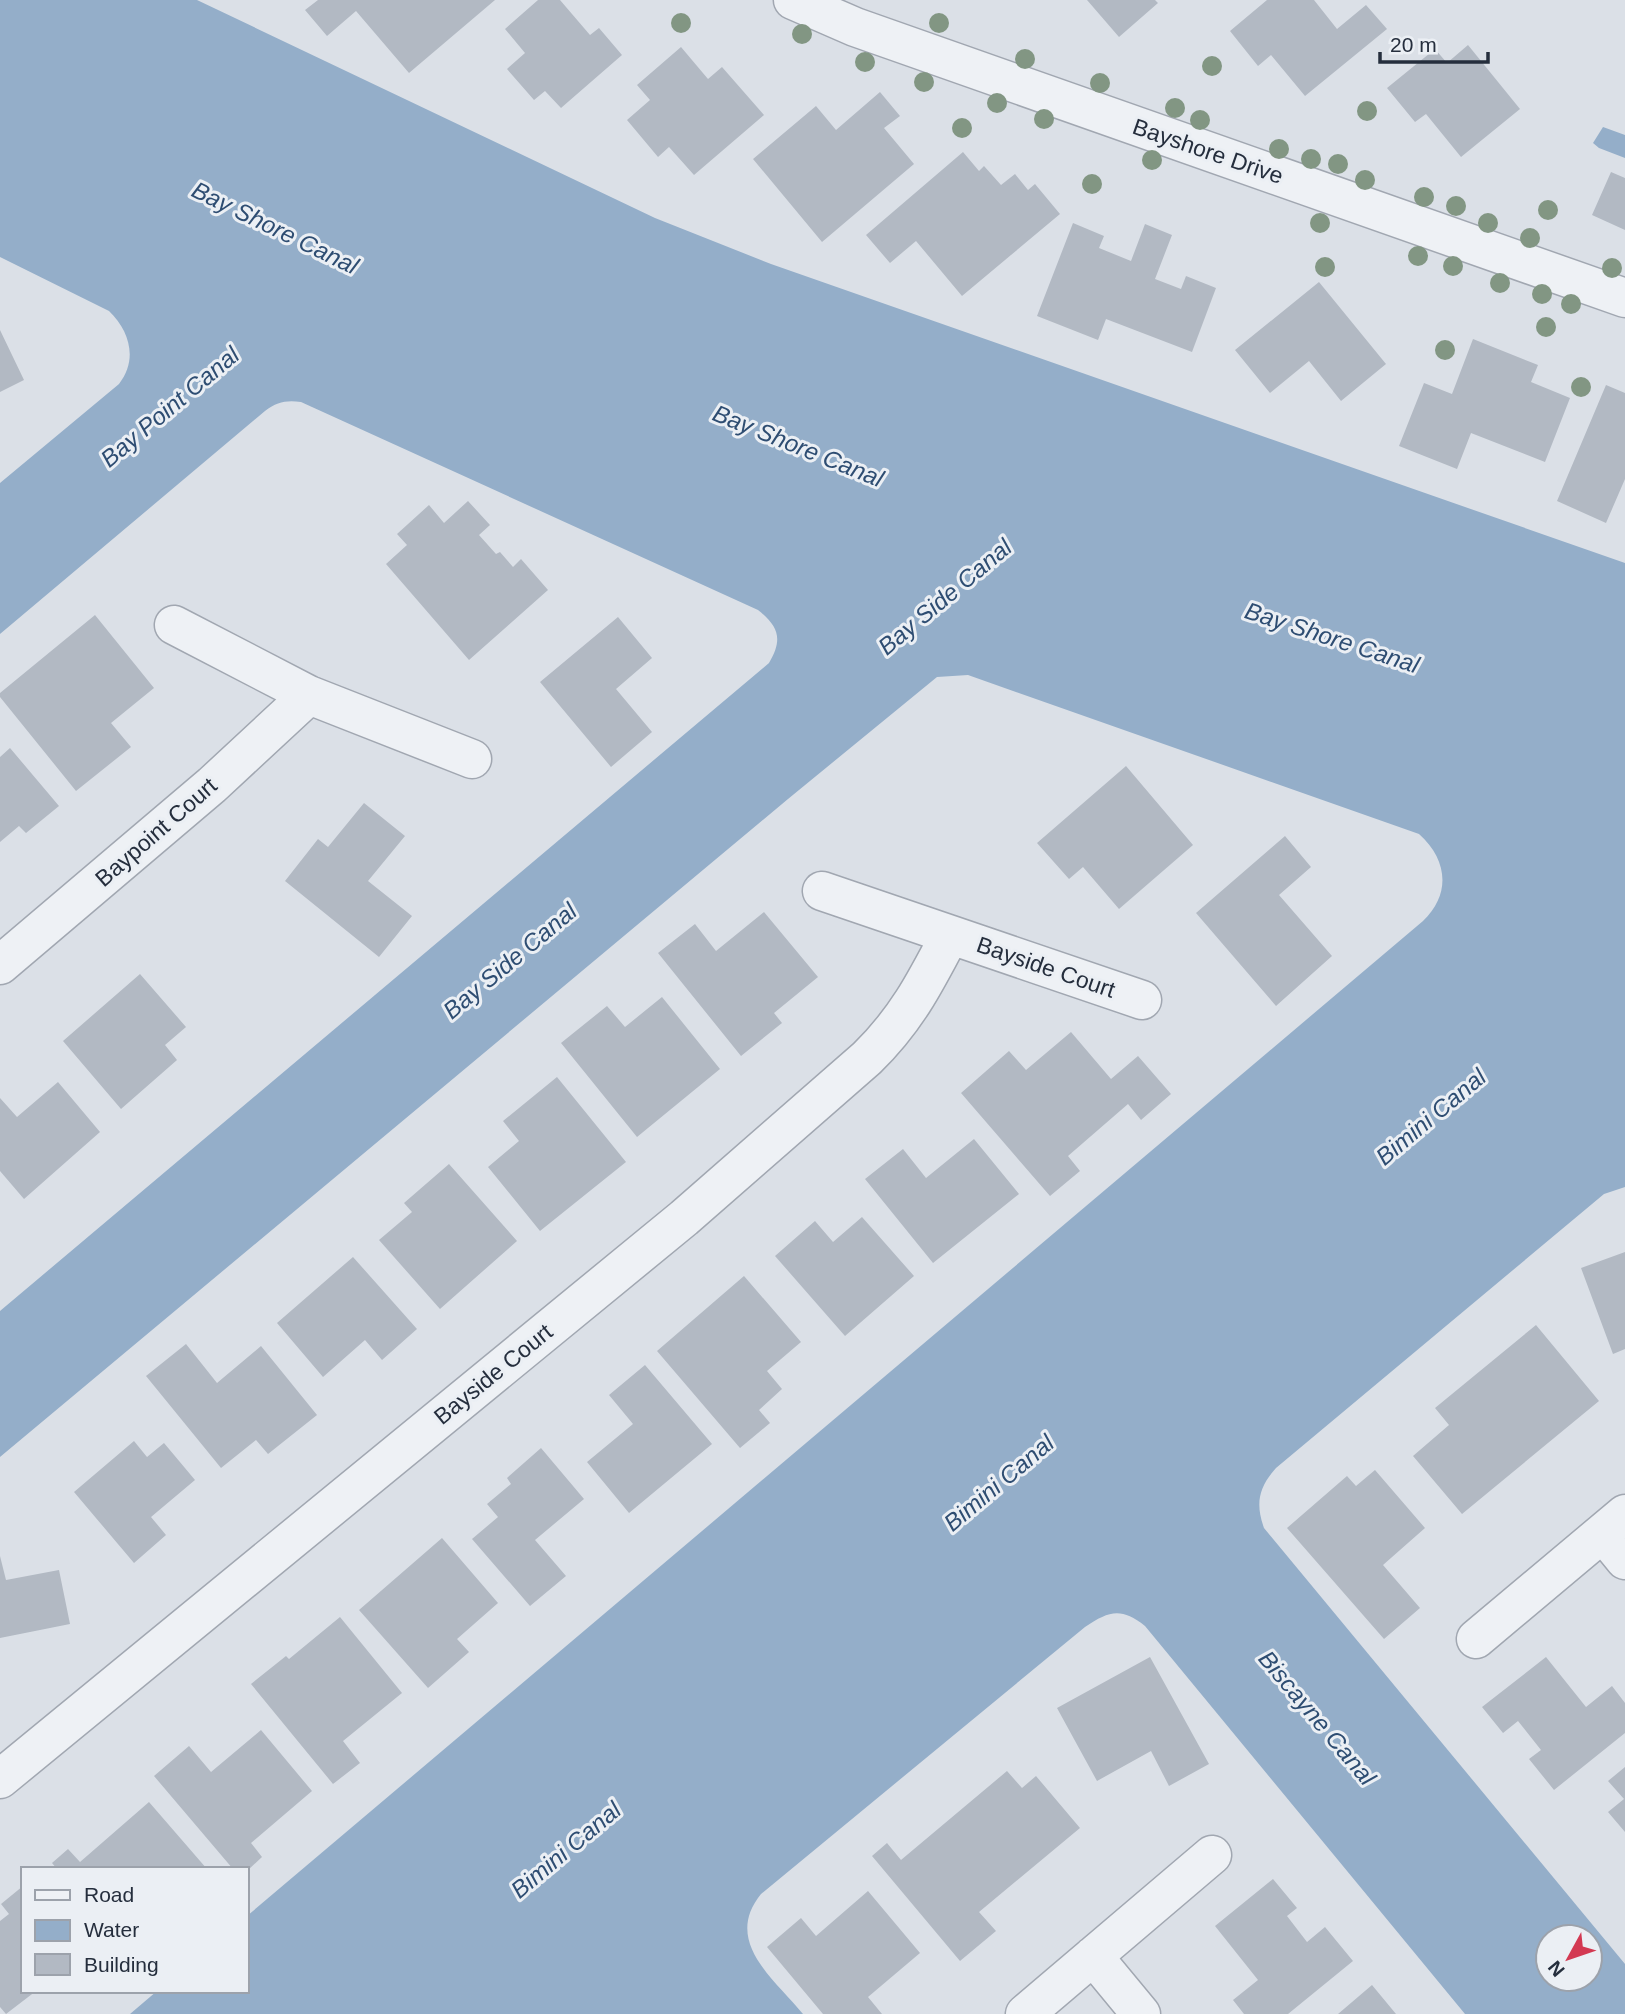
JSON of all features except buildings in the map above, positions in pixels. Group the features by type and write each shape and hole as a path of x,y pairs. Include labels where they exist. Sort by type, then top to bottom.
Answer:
{"street":[{"name":"Bayshore Drive","path":"793,0 855,27 1625,298"},
{"path":"174,625 309,695 472,759"},
{"name":"Baypoint Court","path":"0,965 212,785 309,695"},
{"name":"Bayside Court","path":"822,891 1142,999"},
{"name":"Bayside Court","path":"8,1762 673,1227 867,1058 893,1032 915,1003 950,935"},
{"path":"1476,1639 1618,1536"},
{"path":"1025,2014 1213,1855"},
{"path":"1093,1956 1141,2014"}],"water":[{"path":"0,0 197,0 655,218 771,264 1625,563 1625,1187 1604,1194 1276,1468 1262,1489 1259,1503 1264,1528 1591,1923 1534,1923 1534,1993 1604,1993 1604,1939 1625,1964 1625,2014 1465,2014 1145,1626 1129,1616 1115,1613 1101,1617 1085,1627 761,1894 751,1911 747,1928 750,1943 756,1958 767,1973 803,2014 130,2014 155,1993 248,1993 248,1915 1423,921 1438,900 1442,877 1436,855 1419,834 968,675 937,677 0,1457 0,1311 769,663 777,640 771,622 758,610 301,402 291,401 282,402 265,411 0,634 0,483 119,384 125,375 130,356 126,337 109,311 0,257"},
{"path":"1603,127 1625,135 1625,158 1593,143"}],"water label":[{"name":"Bay Shore Canal","path":"275,228"},
{"name":"Bay Point Canal","path":"170,407"},
{"name":"Bay Shore Canal","path":"798,446"},
{"name":"Bay Side Canal","path":"945,597"},
{"name":"Bay Shore Canal","path":"1332,638"},
{"name":"Bay Side Canal","path":"510,961"},
{"name":"Bimini Canal","path":"1431,1117"},
{"name":"Bimini Canal","path":"999,1483"},
{"name":"Biscayne Canal","path":"1317,1718"},
{"name":"Bimini Canal","path":"566,1850"}]}
